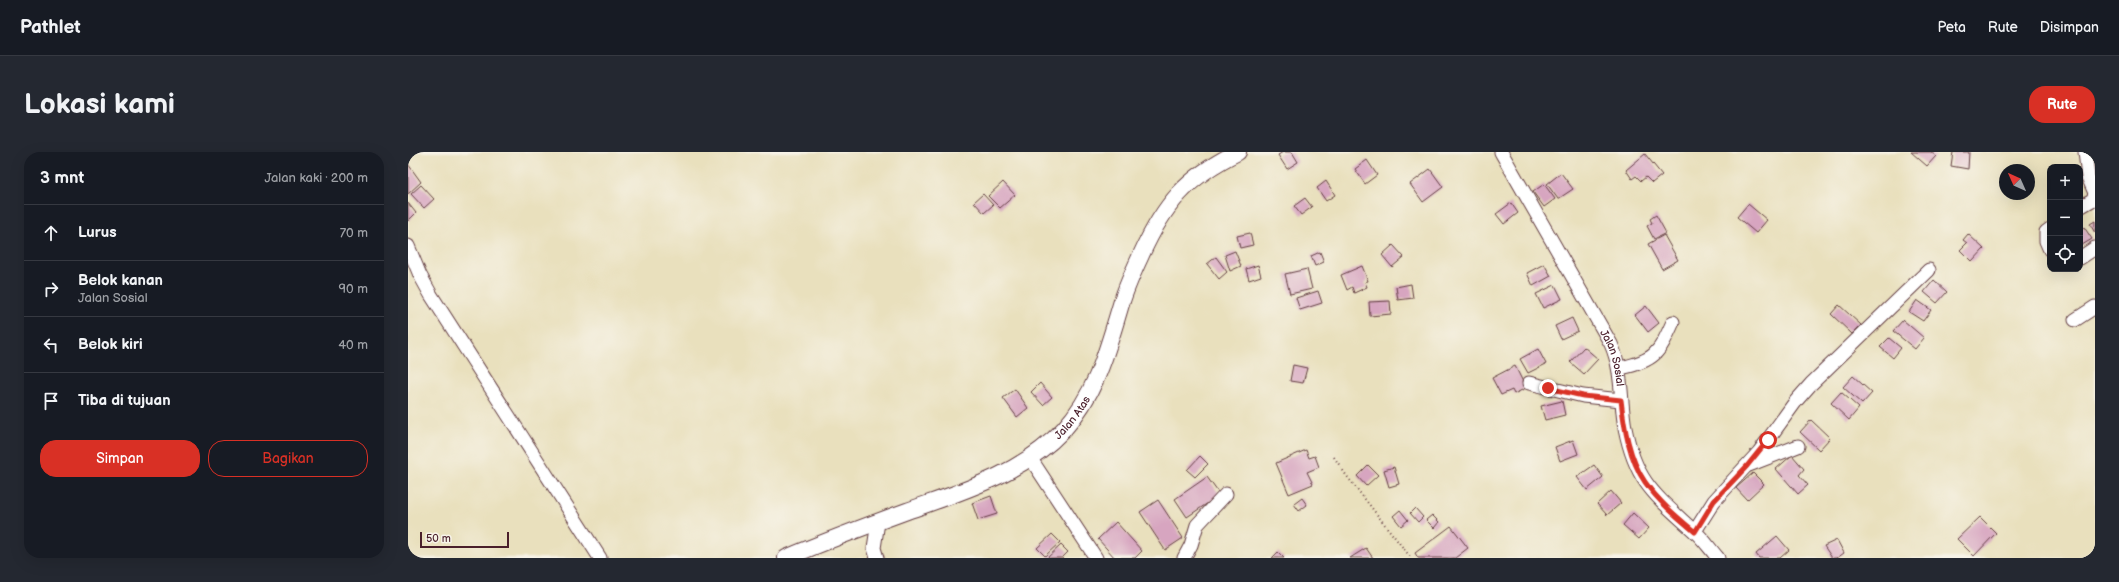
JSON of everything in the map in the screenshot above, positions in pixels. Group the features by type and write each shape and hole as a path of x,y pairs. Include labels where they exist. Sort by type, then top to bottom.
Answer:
{"street":[{"name":"Jalan Atas","path":"786,558 834,537 977,486 1031,459 1050,444 1064,428 1090,392 1112,339 1131,277 1151,234 1168,205 1195,178 1238,152"},
{"name":"Jalan Sosial","path":"1500,152 1603,327 1617,358 1620,368 1621,400 1625,429 1637,469 1654,494 1695,532 1715,557"},
{"path":"2083,205 2092,200 2095,194 2088,177 2085,152"},
{"path":"2047,231 2047,243"},
{"path":"408,246 420,275 431,295 600,558"},
{"path":"2083,256 2095,248"},
{"path":"1695,532 1714,501 1747,466 1811,384 1929,270"},
{"path":"2075,320 2095,307"},
{"path":"1620,368 1642,362 1654,356 1662,345 1673,322"},
{"path":"1529,383 1583,396 1621,400"},
{"path":"1747,466 1798,446"},
{"path":"1031,459 1096,558"},
{"path":"1184,558 1191,545 1197,525 1226,494"},
{"path":"877,558 874,548 878,522"}],"path":[{"path":"1334,457 1346,475 1411,558"}],"building":[{"path":"1283,152 1292,152 1298,162 1287,169 1278,155"},
{"path":"1911,152 1931,152 1936,156 1927,166"},
{"path":"1953,152 1969,152 1968,169 1951,166"},
{"path":"1645,154 1662,175 1652,183 1646,177 1641,181 1636,176 1632,179 1626,170"},
{"path":"1367,160 1377,175 1365,184 1355,169"},
{"path":"408,164 421,182 408,194"},
{"path":"1430,169 1443,187 1423,202 1410,184"},
{"path":"1561,173 1573,189 1558,199 1547,184"},
{"path":"1326,181 1335,195 1326,201 1317,188"},
{"path":"1003,182 1015,195 1000,208 988,196"},
{"path":"1544,184 1555,199 1544,207 1533,192"},
{"path":"421,185 434,199 424,208 411,194"},
{"path":"983,194 993,205 984,213 974,202"},
{"path":"1305,198 1312,207 1301,215 1294,206"},
{"path":"408,203 416,213 408,221"},
{"path":"1511,203 1518,213 1504,224 1496,214"},
{"path":"1748,204 1767,220 1756,233 1737,217"},
{"path":"1656,215 1666,233 1654,239 1647,226 1652,223 1650,219"},
{"path":"2095,221 2095,233 2090,224"},
{"path":"2083,228 2092,239 2083,244 2083,236"},
{"path":"1250,233 1253,245 1240,248 1237,236"},
{"path":"1968,234 1984,249 1972,262 1960,250 1967,243 1963,240"},
{"path":"1664,235 1678,260 1662,269 1648,244"},
{"path":"1393,245 1404,257 1392,267 1382,255"},
{"path":"1235,251 1241,266 1230,271 1225,255"},
{"path":"1320,252 1324,262 1315,266 1311,256"},
{"path":"1216,257 1227,272 1219,279 1207,264"},
{"path":"1544,264 1551,276 1533,286 1527,273"},
{"path":"1258,265 1261,276 1249,280 1246,269"},
{"path":"1362,266 1368,281 1365,282 1367,287 1354,293 1352,287 1347,290 1341,275"},
{"path":"1307,269 1312,289 1290,294 1285,274"},
{"path":"1934,280 1947,292 1937,303 1924,292"},
{"path":"1411,284 1413,298 1398,300 1396,287"},
{"path":"1555,285 1562,299 1543,308 1536,294"},
{"path":"1318,291 1322,303 1300,310 1296,298"},
{"path":"1917,300 1931,310 1923,321 1909,312"},
{"path":"1390,301 1391,314 1370,316 1369,302"},
{"path":"1839,305 1861,325 1852,334 1831,314"},
{"path":"1646,306 1659,323 1648,332 1635,315"},
{"path":"1572,318 1578,331 1561,339 1555,326"},
{"path":"1903,320 1924,338 1915,349 1893,331"},
{"path":"1889,338 1901,348 1893,358 1880,347"},
{"path":"1584,347 1598,359 1584,374 1570,362"},
{"path":"1538,349 1546,364 1528,373 1520,359"},
{"path":"1293,365 1307,368 1303,383 1290,381"},
{"path":"1515,366 1526,388 1514,394 1512,390 1501,395 1492,378"},
{"path":"1853,376 1872,393 1862,404 1843,387"},
{"path":"1040,383 1052,397 1043,405 1031,392"},
{"path":"1015,389 1028,408 1017,417 1003,398"},
{"path":"1841,392 1859,408 1849,420 1831,403"},
{"path":"1562,401 1565,415 1545,420 1541,406"},
{"path":"1811,420 1830,438 1819,450 1800,432"},
{"path":"1573,440 1578,454 1560,461 1555,447"},
{"path":"1306,450 1309,458 1315,456 1319,467 1307,472 1313,484 1289,494 1276,463"},
{"path":"1792,455 1804,469 1799,475 1808,485 1798,494 1776,469"},
{"path":"1200,456 1208,464 1195,477 1187,470"},
{"path":"1368,465 1378,475 1366,486 1357,476"},
{"path":"1594,465 1603,477 1587,490 1577,477"},
{"path":"1394,467 1399,484 1389,487 1384,470"},
{"path":"1753,473 1764,484 1747,500 1736,488"},
{"path":"1207,477 1220,495 1187,517 1175,499"},
{"path":"1611,491 1621,503 1607,515 1597,504"},
{"path":"991,496 997,514 978,520 972,503"},
{"path":"1302,498 1307,505 1299,511 1294,504"},
{"path":"1158,500 1183,538 1165,550 1140,512"},
{"path":"1415,508 1423,517 1418,522 1410,513"},
{"path":"1400,510 1408,520 1401,526 1393,516"},
{"path":"1633,513 1649,528 1639,539 1623,525"},
{"path":"1432,515 1439,522 1434,528 1426,520"},
{"path":"1980,517 1996,533 1974,556 1957,539"},
{"path":"1116,522 1142,551 1135,558 1115,558 1098,539"},
{"path":"1451,526 1468,548 1455,558 1418,558 1415,553"},
{"path":"1052,534 1060,542 1045,556 1037,548"},
{"path":"1777,536 1789,550 1780,558 1759,558 1756,554"},
{"path":"1837,540 1844,553 1837,558 1832,558 1824,546"},
{"path":"1061,545 1068,552 1062,558 1047,558"},
{"path":"1366,548 1373,558 1350,558"},
{"path":"1278,552 1284,558 1272,558"}],"route":[{"path":"1548,388 1583,396 1621,400 1625,429 1637,469 1654,494 1695,532 1714,501 1731,481 1747,466 1768,440"}]}
